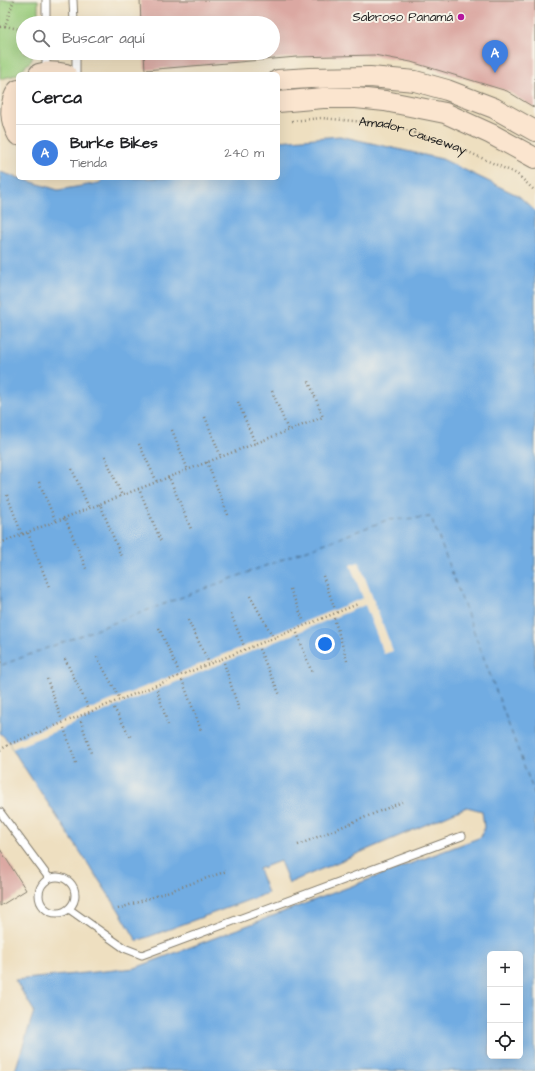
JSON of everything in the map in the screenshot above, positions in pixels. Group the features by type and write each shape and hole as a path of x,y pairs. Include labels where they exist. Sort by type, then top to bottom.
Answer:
{"main road":[{"path":"280,80 370,77 415,81 447,90 494,108 535,130"},
{"path":"0,90 16,86"},
{"path":"11,129 12,105 16,93"},
{"name":"Amador Causeway","path":"280,102 323,98 356,98 385,101 445,113 491,134 535,158"}],"lane":[{"path":"46,0 46,16"},
{"path":"73,0 74,16"},
{"path":"76,60 76,72"},
{"path":"0,812 49,878"},
{"path":"69,909 124,948 142,954 462,836"},
{"path":"54,876 66,879 74,887 75,899 69,909 57,913 51,912 41,905 39,899 40,887 49,878 54,876"}],"path":[{"path":"5,26 14,0"},
{"path":"0,27 5,26 16,28"},
{"name":"Amador Causeway","path":"285,121 321,118 387,124 462,149 517,174 535,191"},
{"path":"0,543 323,417 308,379"},
{"path":"272,391 288,430"},
{"path":"238,402 255,443"},
{"path":"205,417 221,457"},
{"path":"172,430 188,470"},
{"path":"139,444 157,482"},
{"path":"105,456 122,496"},
{"path":"207,462 228,515"},
{"path":"72,469 89,509"},
{"path":"169,477 191,529"},
{"path":"40,482 56,522"},
{"path":"140,489 161,540"},
{"path":"7,495 22,535"},
{"path":"100,504 121,556"},
{"path":"65,518 86,571"},
{"path":"29,532 49,587"},
{"path":"323,576 335,609"},
{"path":"290,589 304,622"},
{"path":"250,596 272,635"},
{"path":"0,750 10,744 358,604"},
{"path":"231,614 244,646"},
{"path":"334,618 347,660"},
{"path":"188,620 208,660"},
{"path":"159,628 179,672"},
{"path":"297,633 312,674"},
{"path":"259,649 280,695"},
{"path":"97,657 118,697"},
{"path":"65,659 89,709"},
{"path":"224,663 239,710"},
{"path":"47,679 62,720"},
{"path":"182,680 201,730"},
{"path":"157,690 168,725"},
{"path":"114,708 131,738"},
{"path":"81,721 91,754"},
{"path":"64,728 76,763"},
{"path":"298,845 402,802"},
{"path":"118,909 227,871"}],"green space":[{"path":"0,0 38,0 38,16 16,16 16,60 31,61 19,72 16,72 16,75 0,79"}],"water":[{"path":"340,136 442,159 519,196 535,211 535,1071 15,1071 34,1011 15,980 135,968 481,837 484,827 482,811 467,807 289,883 280,861 259,869 268,893 137,941 118,909 12,749 9,742 0,733 0,172 16,177 16,180 26,180 58,190 99,183 103,180 280,180 280,141"}],"pier":[{"path":"359,562 393,651 384,654 365,605 12,749 9,742 363,598 350,565"}],"building":[{"path":"140,0 535,0 535,108 507,91 411,62 374,55 280,58 280,16 141,16"},
{"path":"144,60 262,60 145,70"},
{"path":"0,849 26,890 0,906"}],"ferry route":[{"path":"2,665 387,520 431,517 535,795"}],"place":[{"name":"Sabroso Panamá","path":"461,17"},
{"name":"Burke Bikes","path":"495,73"}]}
